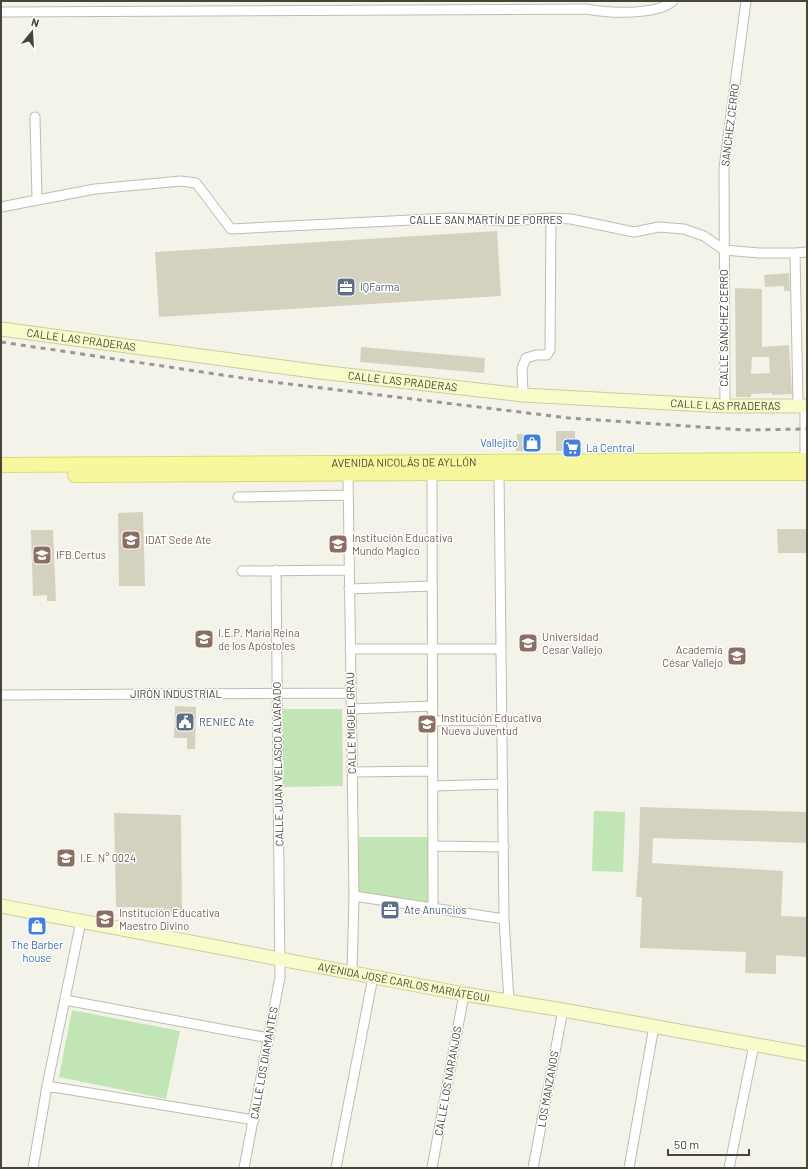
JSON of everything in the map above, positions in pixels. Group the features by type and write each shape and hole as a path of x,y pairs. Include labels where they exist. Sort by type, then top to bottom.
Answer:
{"main road":[{"name":"AVENIDA NICOLÁS DE AYLLÓN","path":"1,466 806,467"},
{"name":"AVENIDA NICOLÁS DE AYLLÓN","path":"1,475 499,473 806,467"}],"street":[{"path":"1,12 587,9 623,13 659,7 673,1"},
{"name":"SANCHEZ CERRO","path":"724,250 724,168 746,1"},
{"path":"1,207 38,200 35,117"},
{"name":"CALLE SAN MARTÍN DE PORRES","path":"38,200 95,189 182,181 196,183 230,229 452,218 506,221 550,218 572,219 634,232 659,226 684,229 704,236 724,250"},
{"path":"523,395 522,368 526,358 536,355 547,355 550,350 550,218"},
{"path":"724,250 759,253 807,252"},
{"name":"CALLE SANCHEZ CERRO","path":"724,250 725,406"},
{"path":"795,253 806,467"},
{"name":"CALLE LAS PRADERAS","path":"1,329 439,387 523,395 725,406 803,406"},
{"path":"432,473 433,908"},
{"path":"499,473 504,919 509,1001"},
{"name":"CALLE MIGUEL GRAU","path":"348,474 354,896 352,972"},
{"path":"238,497 348,495"},
{"name":"CALLE JUAN VELASCO ALVARADO","path":"276,570 280,958"},
{"path":"242,571 349,570"},
{"path":"349,589 432,586"},
{"path":"350,649 501,649"},
{"name":"JIRÓN INDUSTRIAL","path":"1,695 351,693"},
{"path":"351,709 433,706"},
{"path":"433,721 502,720"},
{"path":"352,772 432,771"},
{"path":"433,786 503,784"},
{"path":"433,846 504,847"},
{"path":"354,896 504,919"},
{"name":"AVENIDA JOSÉ CARLOS MARIÁTEGUI","path":"1,906 464,994 654,1026 807,1054"},
{"path":"34,1168 47,1086 81,922"},
{"name":"CALLE LOS DIAMANTES","path":"244,1168 280,977 280,958"},
{"path":"336,1168 373,977"},
{"name":"CALLE LOS NARANJOS","path":"432,1168 464,994"},
{"path":"65,1000 269,1038"},
{"name":"LOS MANZANOS","path":"534,1168 562,1010"},
{"path":"629,1168 654,1026"},
{"path":"729,1168 754,1045"},
{"path":"47,1086 254,1120"}],"green space":[{"path":"281,709 342,709 343,786 282,787"},
{"path":"594,811 625,812 623,872 592,871"},
{"path":"359,837 430,837 430,905 359,895"},
{"path":"72,1010 180,1031 166,1099 59,1077"}],"building":[{"path":"497,231 501,296 159,317 155,252"},
{"path":"789,273 790,291 784,291 784,286 765,287 764,275"},
{"path":"735,288 762,289 762,347 789,345 792,394 751,394 751,397 736,397","holes":["752,357 769,357 770,373 751,374"]},
{"path":"361,347 485,358 484,373 360,362"},
{"path":"556,431 575,431 575,451 556,451"},
{"name":"Vallejito","path":"517,434 539,435 539,451 516,451"},
{"path":"143,512 145,586 119,586 118,513"},
{"path":"777,529 807,529 807,553 778,553"},
{"path":"31,530 53,530 56,601 47,601 47,595 33,596"},
{"name":"RENIEC Ate","path":"175,706 196,707 195,749 187,749 187,738 174,738"},
{"path":"640,807 807,812 807,843 653,838 652,863 783,871 781,916 807,917 807,957 776,955 776,974 745,973 746,952 640,948 642,897 636,897"},
{"path":"114,813 181,815 182,915 163,915 157,913 156,908 116,907"}],"railway":[{"path":"1,342 256,380 569,418 745,430 807,429"}],"place":[{"name":"IQFarma","path":"346,287"},
{"name":"Vallejito","path":"532,443"},
{"name":"La Central","path":"572,448"},
{"name":"IDAT Sede Ate","path":"131,540"},
{"name":"Institución Educativa Mundo Magico","path":"338,544"},
{"name":"IFB Certus","path":"42,555"},
{"name":"I.E.P. María Reina de los Apóstoles","path":"204,639"},
{"name":"Universidad Cesar Vallejo","path":"528,643"},
{"name":"Academia César Vallejo","path":"737,656"},
{"name":"RENIEC Ate","path":"185,722"},
{"name":"Institución Educativa Nueva Juventud","path":"427,724"},
{"name":"I.E. N° 0024","path":"66,858"},
{"name":"Ate Anuncios","path":"390,910"},
{"name":"Institución Educativa Maestro Divino","path":"105,919"},
{"name":"The Barber house","path":"37,926"}]}
